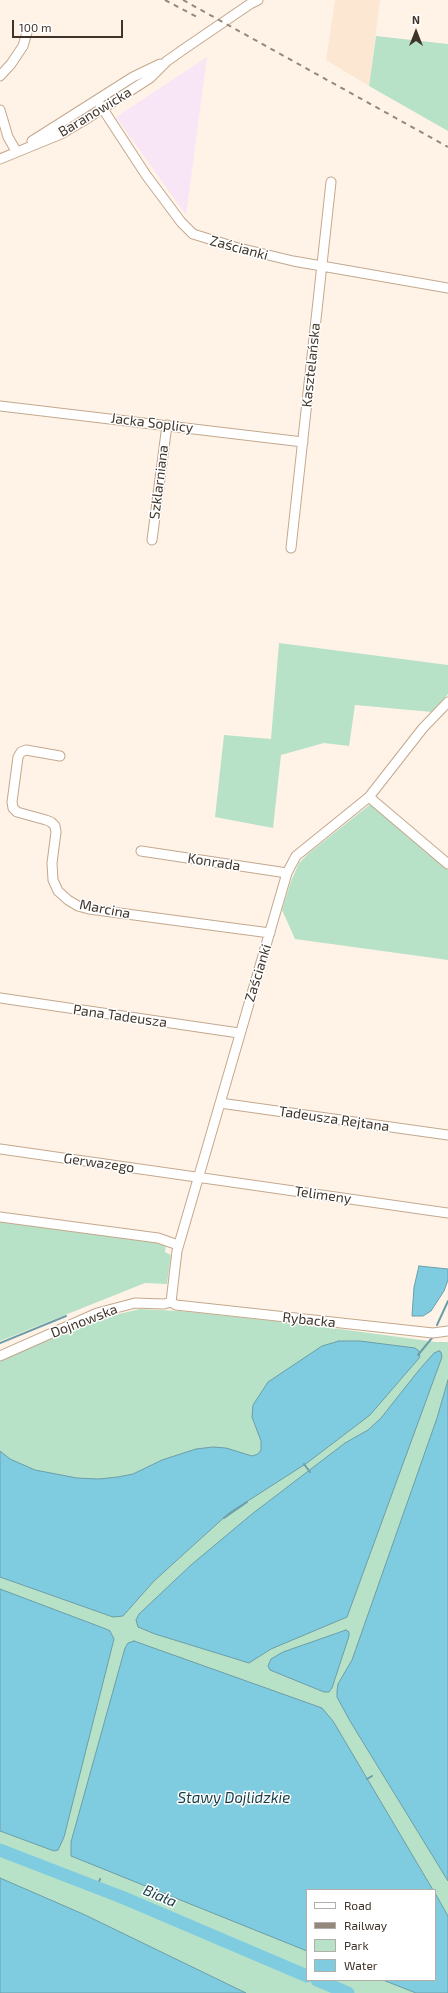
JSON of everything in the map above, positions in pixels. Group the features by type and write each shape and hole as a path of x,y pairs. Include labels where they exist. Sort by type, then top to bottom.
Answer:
{"street":[{"name":"Baranowicka","path":"0,159 100,105 133,77 167,61 254,1"},
{"path":"0,76 11,64 23,46 28,29"},
{"name":"Zaścianki","path":"100,105 146,175 180,222 193,234 265,256 448,288"},
{"path":"0,110 8,137 16,151"},
{"name":"Kasztelańska","path":"291,548 331,182"},
{"name":"Jacka Soplicy","path":"0,406 303,442"},
{"name":"Szklarniana","path":"152,540 167,425"},
{"name":"Zaścianki","path":"171,1302 178,1245 287,873 296,856 369,797 423,728 448,702"},
{"name":"Marcina","path":"60,756 26,750 21,752 18,757 12,802 13,808 17,812 52,822 55,826 56,832 52,863 54,880 58,891 68,900 78,906 88,909 270,934"},
{"path":"369,797 448,864"},
{"name":"Konrada","path":"142,851 287,873"},
{"name":"Pana Tadeusza","path":"0,998 240,1033"},
{"name":"Tadeusza Rejtana","path":"220,1103 448,1135"},
{"name":"Gerwazego","path":"0,1149 197,1178"},
{"name":"Telimeny","path":"197,1178 448,1213"},
{"path":"0,1217 158,1238 178,1245"},
{"name":"Rybacka","path":"171,1302 176,1305 418,1332 448,1332"},
{"name":"Dojnowska","path":"0,1356 97,1313 134,1303 164,1304 171,1302"}],"shaded area":[{"path":"335,0 380,0 369,86 326,60"},
{"path":"207,57 186,215 116,117"}],"green space":[{"path":"376,36 448,44 448,131 369,86"},
{"path":"279,643 448,665 448,694 432,712 355,705 349,746 324,743 281,755 273,828 215,817 224,735 271,739"},
{"path":"372,803 448,870 448,960 295,939 282,910 291,881 299,863 309,853"},
{"path":"0,1220 166,1244 165,1252 171,1255 167,1284 145,1283 0,1341"},
{"path":"140,1309 180,1311 303,1324 436,1342 448,1342 448,1993 0,1993 0,1359 98,1319"}],"water":[{"path":"419,1266 448,1269 448,1280 444,1291 431,1311 423,1316 412,1316 414,1287"},
{"path":"339,1341 360,1341 415,1348 419,1351 420,1357 370,1415 307,1463 229,1513 154,1581 123,1616 113,1617 0,1577 0,1451 10,1459 35,1470 77,1478 99,1479 133,1474 162,1460 196,1449 213,1447 226,1448 252,1456 258,1454 261,1450 261,1441 252,1417 253,1405 268,1382 322,1346"},
{"path":"439,1351 441,1352 442,1357 347,1617 271,1649 249,1663 155,1634 138,1627 136,1620 139,1614 191,1565 252,1514 345,1443 368,1430 381,1418 434,1353"},
{"path":"448,1380 448,1881 350,1721 337,1697 337,1691 338,1684 352,1660 437,1418"},
{"path":"0,1589 106,1629 110,1631 114,1639 64,1837 58,1850 54,1851 0,1831"},
{"path":"346,1630 349,1632 349,1636 332,1688 329,1692 324,1692 270,1670 268,1666 271,1659 283,1652"},
{"name":"Stawy Dojlidzkie","path":"134,1641 322,1708 333,1721 432,1889 306,1889 306,1951 71,1856 71,1842 125,1648 128,1643"},
{"path":"0,1878 83,1914 246,1993 0,1993"},
{"path":"436,1895 448,1916 448,1993 416,1993 386,1981 436,1981"}],"waterway":[{"path":"437,1325 448,1301"},
{"path":"0,1343 66,1316"},
{"path":"418,1355 432,1338"},
{"path":"304,1464 310,1472"},
{"path":"224,1518 247,1502"},
{"path":"367,1779 372,1776"},
{"name":"Biała","path":"0,1850 124,1898 306,1976"},
{"path":"97,1887 100,1879"},
{"name":"Biała","path":"319,1981 348,1993"}],"railway":[{"path":"165,0 197,17"},
{"path":"183,0 448,147"}]}
